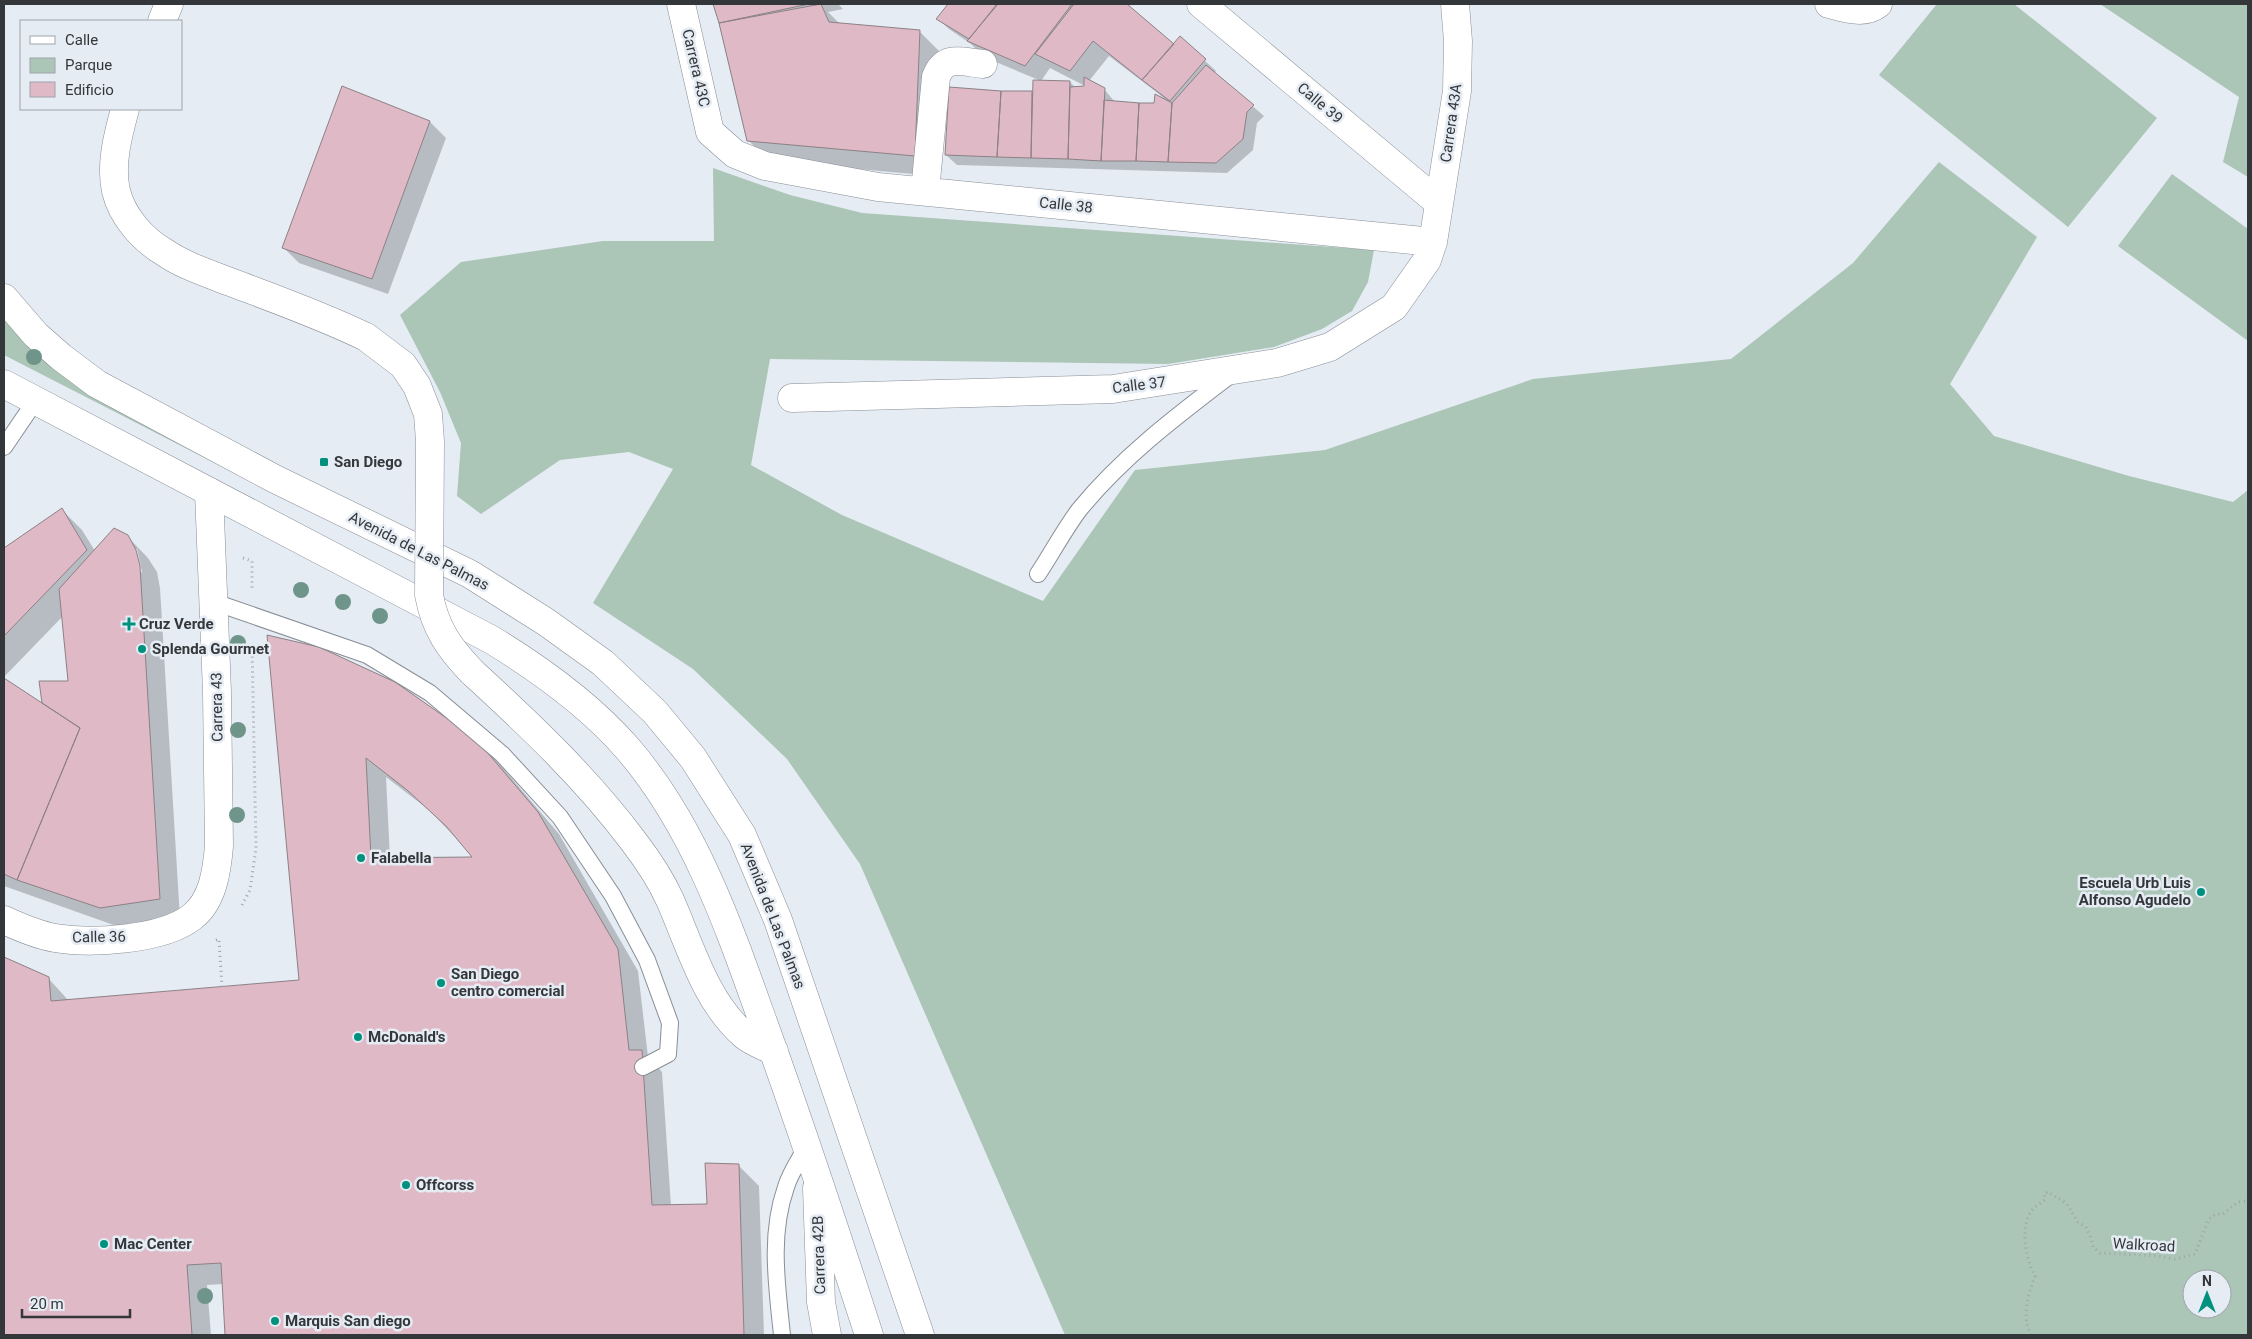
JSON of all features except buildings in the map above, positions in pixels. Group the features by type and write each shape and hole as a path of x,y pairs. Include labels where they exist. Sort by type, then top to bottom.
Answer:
{"main road":[{"path":"162,20 169,4"},
{"name":"Carrera 43C","path":"681,4 710,132"},
{"name":"Calle 39","path":"1201,4 1439,203"},
{"name":"Carrera 43A","path":"1433,242 1457,91 1458,40 1455,4"},
{"path":"1829,4 1856,10 1874,7 1878,4"},
{"path":"925,191 936,77 940,66 948,61 982,64"},
{"path":"125,110 117,138 114,170 116,191 135,227 147,240 164,253 202,271 339,324 366,337 403,365 418,386 428,414 430,442 429,572 432,608 441,635 452,651 472,672 545,739 635,843 669,897 710,991 727,1017 745,1036 774,1051"},
{"name":"Calle 38","path":"710,132 735,154 765,166 878,187 1433,242"},
{"name":"Calle 37","path":"792,398 1113,389 1277,363 1330,347 1394,307 1427,260 1433,242"},
{"name":"Avenida de Las Palmas","path":"4,298 36,335 61,358 97,384 276,479 470,574 546,622 603,663 655,712 693,758 746,844 778,920 920,1335"},
{"path":"4,384 492,640 532,664 599,719 629,750 661,793 699,858 732,936 817,1174 869,1335"},
{"name":"Carrera 43","path":"193,916 209,895 217,868 219,846 214,602 209,492"},
{"name":"Calle 36","path":"4,920 55,938 112,939 161,933 193,916"},
{"name":"Carrera 42B","path":"817,1174 821,1302 827,1335"}],"lane":[{"path":"1038,574 1078,511 1120,464 1176,417 1236,371"},
{"path":"4,447 36,400"},
{"path":"214,602 367,655 430,693 502,754 560,817 613,896 647,960 670,1023 668,1054 644,1067"},
{"path":"782,1335 776,1252 778,1214 786,1185 807,1146"}],"path":[{"path":"211,944 219,939 222,987"},
{"name":"Walkroad","path":"2031,1335 2025,1318 2025,1306 2035,1276 2027,1260 2027,1223 2031,1211 2045,1200 2044,1194 2048,1192 2066,1203 2078,1222 2086,1227 2093,1247 2100,1253 2158,1256 2175,1259 2195,1254 2209,1219 2216,1214 2223,1214 2238,1202 2248,1201"}],"green space":[{"path":"1937,4 2014,4 2157,118 2068,227 1879,75"},
{"path":"2100,4 2248,4 2248,177 2223,162 2239,97"},
{"path":"1939,162 2037,237 1950,384 1994,436 2129,476 2233,502 2248,490 2248,1335 1065,1335 860,864 787,759 693,669 593,603 673,469 629,452 560,460 481,514 457,496 461,443 440,392 400,315 461,262 603,241 714,241 713,168 790,195 862,213 1374,250 1368,282 1352,311 1322,329 1274,347 1168,364 770,359 751,465 842,515 1043,601 1135,470 1325,450 1533,379 1731,359 1853,263"},
{"path":"2172,174 2248,229 2248,341 2118,246"},
{"path":"4,317 271,492 4,355"}],"place":[{"name":"San Diego","path":"324,462"},
{"name":"Cruz Verde","path":"129,624"},
{"name":"Splenda Gourmet","path":"142,649"},
{"name":"Falabella","path":"361,858"},
{"name":"Escuela Urb Luis Alfonso Agudelo","path":"2201,892"},
{"name":"San Diego centro comercial","path":"441,983"},
{"name":"McDonald's","path":"358,1037"},
{"name":"Offcorss","path":"406,1185"},
{"name":"Mac Center","path":"104,1244"},
{"name":"Marquis San diego","path":"275,1321"}]}
